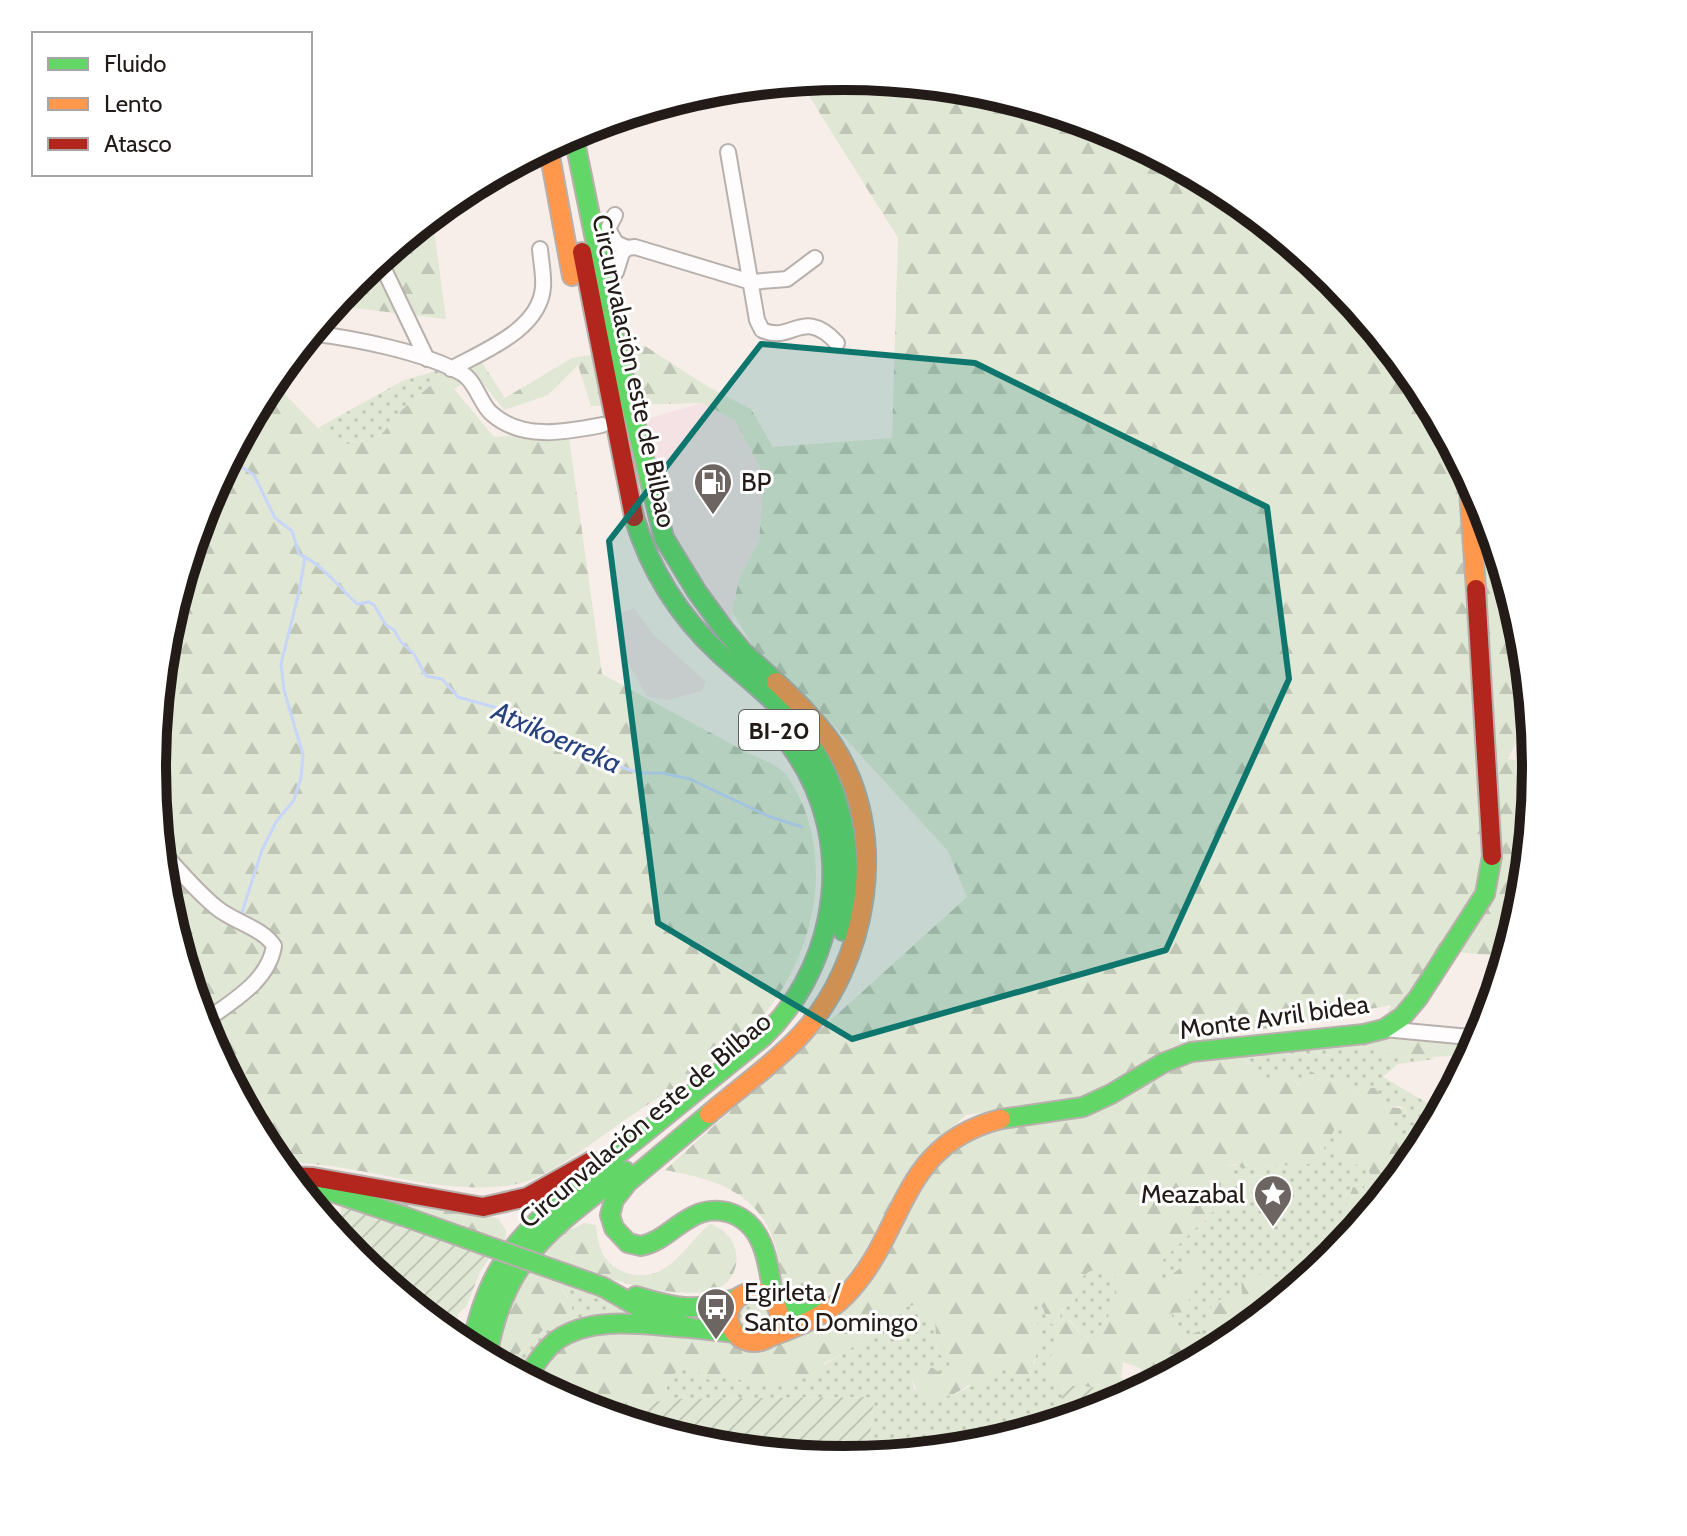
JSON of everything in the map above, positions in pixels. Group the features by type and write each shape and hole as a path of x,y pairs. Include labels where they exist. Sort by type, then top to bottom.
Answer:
{"main road":[{"path":"531,1369 542,1351 567,1332 583,1327 603,1324 691,1328 736,1333 746,1340 765,1339 778,1325 766,1251 755,1228 736,1214 720,1211 691,1216 658,1241 640,1246 627,1242 614,1230 610,1210 620,1191 779,1057 830,996 851,952 865,901 867,863 852,784 834,747 806,710 743,652 724,629 664,538 620,362 576,146"},
{"name":"Circunvalación este de Bilbao","path":"489,1346 493,1316 503,1292 512,1274 534,1246 714,1101 772,1052 794,1028 823,984 848,907 845,833 831,785 810,745 776,705 684,617 670,598 645,550 633,512 564,151"},
{"name":"Circunvalación este de Bilbao","path":"474,1336 481,1302 504,1257 517,1241 566,1196 771,1031 801,993 817,961 830,920 833,895 829,839 822,806 806,766 765,715 681,635 647,587 625,534 550,157"},
{"name":"Monte Avril bidea","path":"765,1339 808,1323 844,1297 863,1275 924,1165 942,1146 970,1129 999,1119 1087,1106 1170,1058 1191,1052 1364,1034 1384,1029 1402,1017 1418,998 1485,894 1492,867 1470,510"},
{"path":"303,1177 483,1207 501,1206 549,1187 694,1096"},
{"path":"691,1129 714,1101"},
{"path":"310,1186 603,1287 694,1311 756,1292 776,1304 809,1313 831,1308"},
{"path":"603,1287 647,1312 691,1328"},
{"path":"736,1333 729,1315 737,1298"}],"street":[{"path":"728,152 762,330 770,334 810,325 824,329 837,343"},
{"path":"609,220 616,243 627,248 635,247 751,282 787,279 815,258"},
{"path":"603,279 616,272 622,253 627,248"},
{"path":"451,369 514,332 535,313 543,289 540,249"},
{"path":"384,270 427,359"},
{"path":"322,336 427,359 451,369 466,376 491,413 511,425 539,434 602,425"},
{"path":"172,863 220,911 269,938 274,946 264,973 212,1015"},
{"path":"1384,1029 1466,1037"}],"highlighted area":[{"path":"761,344 975,363 1267,507 1289,679 1166,950 852,1039 658,923 609,541"}],"shaded area":[{"name":"BP","path":"702,403 735,420 760,467 762,503 759,540 739,579 732,612 733,629 668,529 640,421"},
{"path":"634,608 654,635 706,682 701,691 669,700 648,697 622,653 617,614"}],"green space":[{"path":"806,91 888,91 976,103 1061,126 1143,160 1220,204 1291,258 1353,321 1407,391 1452,468 1486,550 1508,636 1520,724 1520,733 1508,759 1522,761 1516,856 1494,956 1458,952 1390,1035 1463,1043 1458,1055 1426,1057 1380,1052 1376,1042 1391,1005 1173,1046 1077,1100 966,1115 916,1161 859,1261 837,1289 807,1305 796,1299 784,1288 769,1230 748,1202 718,1184 665,1170 967,897 948,851 814,704 757,653 732,612 739,579 759,540 762,503 760,467 735,420 702,403 591,406 578,365 548,395 504,410 477,375 454,389 494,437 568,431 602,674 779,768 787,776 805,810 814,846 816,884 810,921 799,957 781,991 758,1022 731,1048 588,1147 529,1181 486,1187 456,1187 337,1167 293,1164 270,1130 264,1109 245,1077 240,1078 235,1068 201,986 171,856 166,768 171,680 201,550 235,468 280,391 318,428 344,445 380,436 402,410 431,385 479,358 505,398 572,358 645,346 710,388 751,409 773,447 892,438 898,238"},
{"path":"434,228 446,319 353,308 365,288"},
{"path":"365,288 353,308 347,307"},
{"path":"479,358 431,385 402,410 380,436 344,445 318,428 402,381"},
{"path":"1376,1042 1381,1052 1427,1055 1435,1059 1398,1064 1383,1077 1432,1106 1409,1142 1388,1122 1407,1110 1399,1106 1389,1107 1375,1088 1362,1096 1352,1091 1350,1083 1334,1081 1310,1071 1306,1085 1254,1076 1245,1055"},
{"path":"1245,1055 1254,1076 1276,1079 1285,1067 1296,1084 1306,1084 1310,1071 1334,1081 1351,1083 1352,1091 1361,1096 1362,1088 1375,1088 1389,1107 1408,1109 1388,1122 1409,1142 1350,1218 1345,1208 1353,1187 1364,1188 1372,1178 1366,1163 1352,1165 1340,1161 1334,1150 1338,1138 1350,1126 1339,1121 1332,1134 1323,1136 1325,1152 1320,1161 1294,1167 1280,1164 1268,1168 1253,1164 1243,1169 1236,1164 1228,1166 1230,1173 1236,1176 1263,1176 1292,1188 1277,1205 1244,1195 1238,1185 1228,1182 1219,1186 1213,1199 1216,1209 1163,1260 1159,1275 1163,1281 1178,1270 1191,1254 1202,1258 1202,1269 1188,1294 1191,1312 1170,1313 1187,1336 1199,1331 1206,1341 1143,1376 1140,1368 1123,1362 1121,1377 1126,1384 1102,1394 1102,1388 1064,1385 1049,1374 1047,1359 1056,1351 1058,1327 1068,1319 1085,1339 1106,1320 1118,1279 1103,1267 1082,1278 1075,1301 1061,1310 1060,1320 1053,1325 1047,1321 1043,1308 1035,1299 1032,1313 1045,1340 1027,1377 1012,1375 1002,1369 988,1383 969,1385 942,1398 934,1399 920,1393 911,1374 917,1366 933,1368 943,1375 951,1370 948,1360 937,1353 935,1323 914,1305 896,1309 883,1325 843,1354 824,1363 817,1375 791,1382 745,1382 733,1377 709,1380 697,1371 681,1368 667,1380 666,1399 631,1412 576,1390 571,1381 565,1385 536,1372 541,1359 588,1331 730,1338 751,1346 763,1345 819,1322 934,1160 975,1134 1173,1066 1209,1058"},
{"path":"245,1077 264,1109 270,1130 240,1078"},
{"path":"1339,1121 1351,1127 1352,1165 1366,1163 1372,1178 1364,1188 1356,1212 1291,1278 1273,1287 1224,1329 1202,1343 1198,1331 1188,1337 1170,1313 1188,1294 1202,1269 1191,1255 1163,1282 1159,1275 1163,1260 1208,1218 1219,1186 1227,1182 1238,1185 1244,1195 1259,1199 1291,1188 1267,1177 1236,1176 1230,1173 1228,1166 1253,1164 1268,1168 1280,1164 1294,1167 1320,1161 1323,1135"},
{"path":"372,1196 498,1218 506,1231 505,1241"},
{"path":"341,1198 492,1254 480,1272 466,1307 458,1314 456,1324 396,1278 341,1222"},
{"path":"584,1223 596,1225 601,1250 612,1265 638,1275 657,1273 665,1268 710,1224 723,1231 736,1250 734,1273 718,1289 684,1293 663,1291 621,1282 540,1252 564,1228 572,1229"},
{"path":"526,1266 568,1282 561,1289 572,1303 572,1315 542,1331 519,1353 519,1363 495,1350 496,1323"},
{"path":"1103,1267 1118,1279 1110,1314 1101,1327 1085,1339 1069,1319 1049,1374 1064,1385 1060,1410 1019,1423 932,1440 869,1445 874,1397 666,1399 667,1380 681,1368 697,1371 709,1380 733,1377 745,1382 791,1382 843,1354 883,1325 896,1309 914,1305 935,1323 937,1353 948,1360 952,1370 943,1375 917,1366 911,1375 914,1389 956,1394 1002,1368 1035,1364 1035,1351 1045,1340 1032,1313 1035,1297 1047,1321 1075,1301 1080,1281 1090,1271"},
{"path":"1262,1275 1289,1279 1213,1336 1205,1327 1210,1320 1208,1311 1217,1301 1233,1295 1248,1309 1252,1303 1242,1294 1241,1282"},
{"path":"568,1282 613,1300 653,1321 532,1370 519,1363 519,1354 542,1331 560,1324 572,1303 561,1288"},
{"path":"754,1302 765,1306 769,1317 765,1328 754,1332 743,1328 739,1317 743,1306"},
{"path":"1064,1385 1103,1388 1103,1394 1060,1410"},
{"path":"874,1397 869,1445 799,1445 755,1440 711,1433 630,1411 666,1399"}],"waterway":[{"name":"Atxikoerreka","path":"236,466 254,475 275,518 292,531 299,554 323,570 357,604 369,602 374,605 386,625 414,654 426,676 442,679 458,697 508,711 529,729 598,760 640,773 662,773 690,779 768,816 802,827"},
{"path":"244,914 242,912 262,850 276,822 294,800 301,778 303,755 284,690 281,664 305,557"}],"traffic: fast":[{"path":"576,146 620,362 664,538 724,629 743,652 776,682"},
{"path":"634,517 657,574 679,608 705,639 796,725 825,771 835,796 846,849 847,904 843,931"},
{"path":"474,1336 489,1288 521,1238 553,1207 763,1037 786,1011 804,983 828,919 832,886 831,852 825,819 814,786 794,751 769,719"},
{"path":"1001,1119 1083,1107 1163,1063 1191,1052 1364,1034 1384,1029 1402,1017 1418,998 1485,894 1492,856"},
{"path":"709,1114 628,1182 614,1200 610,1215 614,1228 628,1243 641,1246 703,1212 727,1212 740,1218 758,1236 767,1261 774,1301"},
{"path":"489,1346 505,1295 534,1249 574,1211 625,1171"},
{"path":"311,1185 403,1216"},
{"path":"403,1216 603,1287"},
{"path":"603,1287 647,1312 691,1328 736,1333"},
{"path":"636,1296 686,1307 710,1306 737,1298"},
{"path":"777,1307 809,1313 824,1310"},
{"path":"532,1370 557,1340 588,1327 622,1324 691,1328"}],"traffic: slow":[{"path":"550,157 572,276"},
{"path":"1470,510 1476,589"},
{"path":"709,1114 787,1049 822,1009 841,975 855,937 864,898 866,857 862,818 851,780 827,736 776,682"},
{"path":"765,1339 818,1316 837,1304 865,1271 922,1170 941,1149 967,1131 1001,1119"},
{"path":"754,1292 772,1299 779,1317 772,1335 754,1342 736,1335 729,1317 736,1299 754,1292"}],"traffic: jam":[{"path":"582,252 634,517"},
{"path":"1476,589 1492,856"},
{"path":"303,1177 483,1207 527,1197 591,1161"}],"place":[{"name":"BP","path":"713,516"},
{"name":"Meazabal","path":"1273,1228"},
{"name":"Egirleta / Santo Domingo","path":"716,1341"}]}
